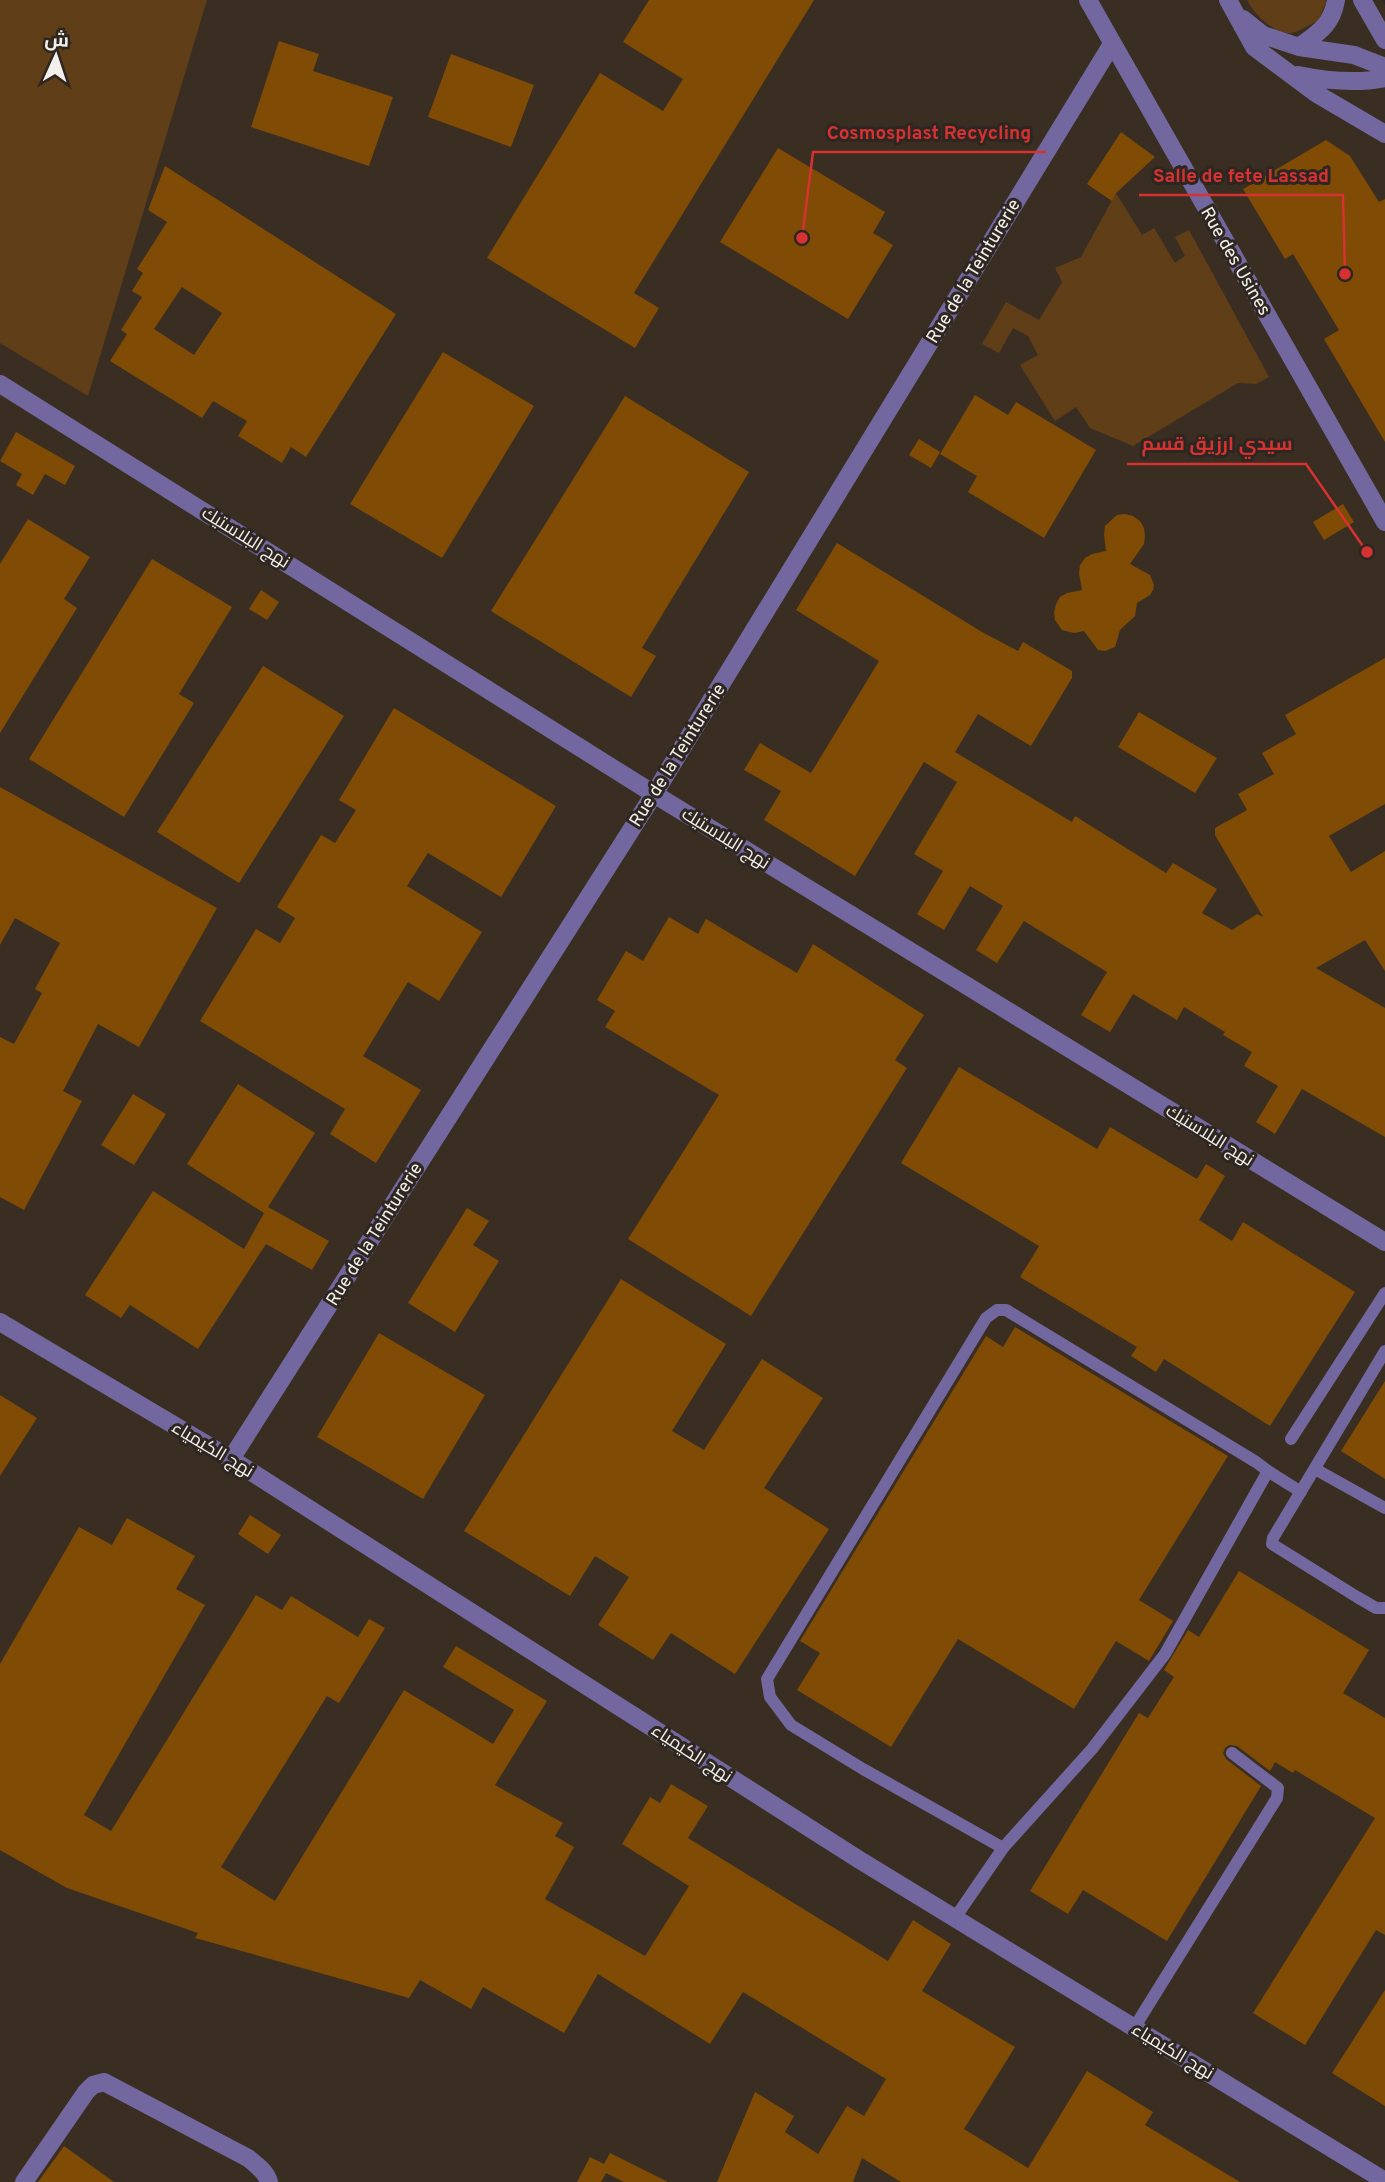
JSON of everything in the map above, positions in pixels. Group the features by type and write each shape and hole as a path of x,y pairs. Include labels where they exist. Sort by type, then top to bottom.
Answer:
{"street":[{"name":"Rue des Usines","path":"1088,0 1385,522"},
{"path":"1299,47 1323,29 1334,12 1336,0"},
{"path":"1362,0 1385,40"},
{"path":"1233,8 1262,35 1299,47 1354,55 1385,67"},
{"path":"1233,8 1254,47 1317,93 1385,134"},
{"name":"Rue de la Teinturerie","path":"231,1459 654,794 1112,44"},
{"path":"1287,72 1327,81 1365,82 1385,78"},
{"name":"نهج البلاستيك","path":"0,384 654,794 1385,1242"},
{"name":"نهج الكيمياء","path":"0,1322 231,1459 835,1844 1385,2181"},
{"path":"24,2182 86,2092 93,2085 104,2082 248,2158 260,2167 269,2182"}],"lane":[{"path":"1291,1438 1385,1293"},
{"path":"1003,1848 790,1725 770,1698 768,1679 986,1318 997,1310 1006,1310 1301,1492"},
{"path":"1385,1351 1273,1538 1272,1544 1357,1598 1376,1608 1385,1608"},
{"path":"1315,1469 1385,1508"},
{"path":"955,1918 1003,1848 1092,1749 1165,1654 1268,1471"},
{"path":"1135,2028 1277,1798 1278,1788 1232,1754"}],"shaded area":[{"path":"0,0 1382,0 1385,5 1385,2182 0,2182"},
{"path":"0,0 207,0 88,396 0,343"},
{"path":"1247,0 1325,0 1326,3 1318,21 1297,31 1285,33 1266,22"},
{"path":"1116,193 1142,235 1154,228 1175,263 1185,256 1175,237 1189,230 1269,377 1256,384 1238,383 1133,446 1090,428 1076,407 1055,421 1020,365 1038,355 1028,336 1013,328 999,353 982,344 1006,302 1039,320 1062,282 1055,268 1081,257"}],"building":[{"path":"649,0 814,0 634,293 659,308 635,348 487,258 600,73 663,111 683,79 623,42"},
{"path":"279,41 319,54 313,71 393,97 369,166 251,127"},
{"path":"451,54 534,85 511,147 428,117"},
{"path":"1121,132 1155,157 1116,193 1112,201 1087,184"},
{"path":"1326,140 1350,156 1379,202 1385,199 1385,442 1324,339 1339,330 1293,254 1285,259 1243,189"},
{"path":"778,148 885,212 873,233 893,245 848,319 720,242"},
{"path":"165,166 396,314 306,457 291,447 282,463 238,436 247,421 213,401 202,418 110,361 127,334 121,330 142,297 132,291 143,273 137,269 167,222 148,210","holes":["182,287 222,313 194,355 154,329"]},
{"path":"443,352 534,406 442,558 350,504"},
{"path":"975,395 1008,415 1016,402 1096,450 1044,538 968,492 977,476 940,454"},
{"path":"625,396 749,472 642,648 656,656 631,697 491,611"},
{"path":"16,432 75,466 65,485 45,474 33,495 16,485 22,474 0,461"},
{"path":"919,439 940,452 931,468 909,455"},
{"path":"1343,504 1354,522 1324,540 1313,522"},
{"path":"1125,514 1140,521 1145,536 1144,544 1130,564 1150,575 1154,585 1150,595 1137,603 1135,616 1120,630 1115,647 1105,651 1098,650 1084,631 1074,633 1062,630 1055,620 1054,612 1060,597 1082,590 1080,565 1092,554 1106,551 1105,526 1117,515"},
{"path":"28,519 90,557 64,599 77,608 0,733 0,564"},
{"path":"837,543 982,632 1018,651 1023,642 1072,671 1072,678 1031,746 978,714 955,752 1072,822 1075,816 1166,873 1173,863 1217,889 1202,913 1232,930 1257,914 1263,917 1215,835 1215,828 1247,810 1238,794 1274,774 1262,753 1296,734 1285,715 1385,658 1385,804 1329,836 1351,872 1385,851 1385,971 1365,940 1316,968 1385,1008 1385,1137 1302,1089 1275,1134 1256,1122 1278,1086 1244,1066 1252,1052 1184,1007 1177,1020 1133,994 1110,1032 1081,1015 1107,972 1024,921 997,963 976,950 1003,906 970,886 944,930 917,914 943,871 914,854 957,782 924,762 855,876 764,820 781,791 744,770 760,743 811,773 879,661 796,610"},
{"path":"152,559 232,607 179,694 194,703 124,817 29,759"},
{"path":"261,590 279,602 267,620 249,609"},
{"path":"263,666 344,716 239,883 157,832"},
{"path":"394,708 556,806 501,897 428,853 407,886 482,932 439,1001 408,982 363,1056 421,1090 376,1163 330,1134 345,1109 200,1021 256,929 280,943 295,918 277,907 321,835 335,843 356,810 339,800"},
{"path":"1139,712 1217,758 1195,793 1118,747"},
{"path":"0,787 217,908 139,1047 98,1024 63,1091 82,1101 24,1210 0,1197 0,1037 14,1044 42,993 35,989 60,943 15,918 0,945"},
{"path":"669,917 698,934 706,919 797,973 813,944 924,1015 895,1060 907,1068 751,1316 628,1239 719,1095 605,1027 615,1011 597,1000 626,951 643,961"},
{"path":"959,1067 1097,1149 1110,1127 1197,1179 1206,1164 1225,1176 1199,1220 1232,1241 1243,1222 1355,1292 1270,1426 1164,1359 1156,1372 1131,1356 1137,1347 1020,1277 1039,1246 901,1163"},
{"path":"238,1084 315,1133 268,1207 329,1241 312,1270 266,1244 198,1349 130,1305 121,1318 85,1295 153,1191 244,1249 264,1213 187,1164"},
{"path":"133,1094 166,1114 134,1165 101,1145"},
{"path":"467,1208 489,1221 473,1245 499,1261 455,1332 408,1303"},
{"path":"621,1279 726,1344 672,1431 704,1450 762,1359 823,1398 764,1488 829,1529 735,1674 671,1633 653,1660 598,1625 629,1577 595,1556 570,1596 464,1531"},
{"path":"1015,1327 1228,1456 1139,1600 1173,1621 1149,1661 1116,1641 1074,1709 958,1639 891,1747 797,1690 820,1653 800,1641 986,1336 1003,1347"},
{"path":"379,1333 485,1395 423,1499 317,1437"},
{"path":"1385,1381 1385,1479 1341,1451"},
{"path":"0,1395 37,1418 0,1476"},
{"path":"250,1515 281,1535 268,1554 238,1534"},
{"path":"127,1518 195,1556 176,1589 205,1605 84,1815 111,1831 256,1595 282,1610 291,1596 358,1637 369,1619 385,1628 339,1703 327,1696 221,1867 275,1901 404,1690 493,1744 514,1710 443,1667 456,1646 547,1701 495,1785 563,1823 555,1836 574,1847 545,1899 645,1956 689,1886 622,1844 650,1797 660,1803 671,1784 708,1806 688,1838 888,1961 913,1920 951,1944 922,1991 1015,2047 964,2129 1028,2168 1087,2071 1153,2112 1145,2125 1240,2182 901,2182 862,2158 853,2182 717,2182 755,2092 794,2116 785,2132 818,2154 847,2106 864,2116 886,2079 743,1992 710,2044 598,1974 564,2033 483,1987 471,2009 420,1980 409,1998 195,1938 198,1933 67,1888 0,1850 0,1664 79,1527 112,1545"},
{"path":"1239,1571 1369,1650 1343,1693 1385,1718 1385,1935 1376,1930 1305,2045 1253,2013 1375,1818 1295,1770 1293,1773 1275,1762 1270,1771 1237,1746 1229,1745 1225,1748 1223,1753 1226,1759 1261,1786 1167,1941 1083,1890 1068,1914 1030,1891 1139,1713 1148,1718 1174,1677 1164,1670 1188,1630 1199,1637"},
{"path":"1385,1990 1385,2106 1332,2073"},
{"path":"64,2146 114,2182 38,2182"},
{"path":"610,2153 668,2182 624,2182 606,2173 601,2182 577,2182 590,2157 604,2164"}],"place":[{"name":"Cosmosplast Recycling","path":"802,238"},
{"name":"Salle de fete Lassad","path":"1345,274"},
{"name":"سيدي ارزيق قسم","path":"1367,552"}]}
